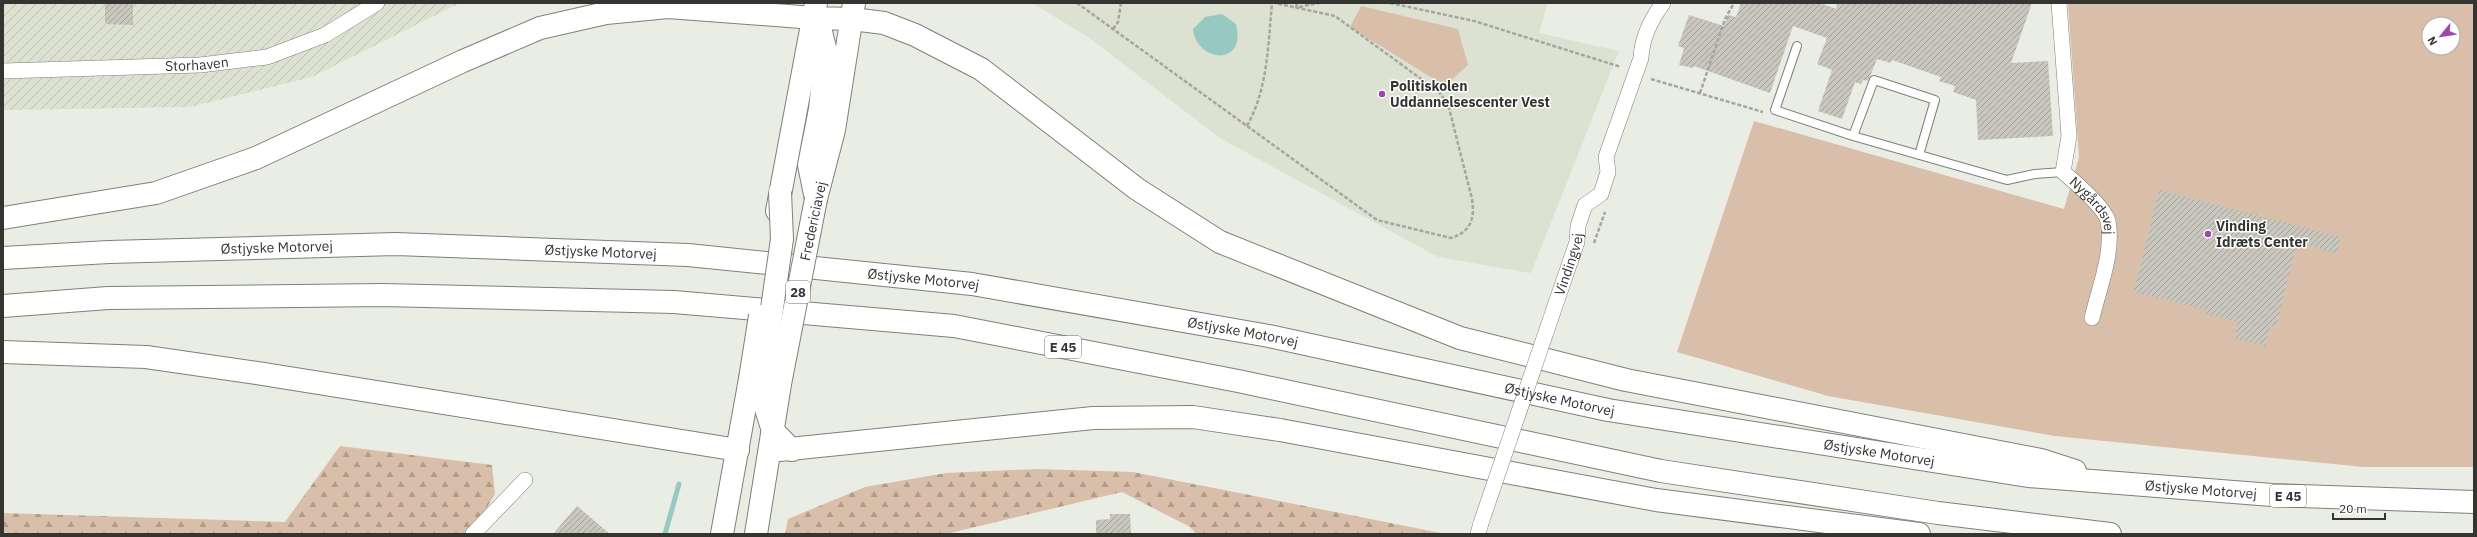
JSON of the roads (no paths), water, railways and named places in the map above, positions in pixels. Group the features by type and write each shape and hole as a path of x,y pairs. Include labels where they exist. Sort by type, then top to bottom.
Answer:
{"main road":[{"path":"3,218 156,193 256,158 456,64 540,28 606,13 668,7 772,8 853,11 915,35 982,69 1137,189 1220,242 1460,338 1626,380 2041,460 2102,480"},
{"path":"756,534 771,441 761,393 764,380 782,239 780,192 815,10"},
{"path":"815,10 826,52 820,109 809,166 816,199"},
{"name":"Fredericiavej","path":"722,534 738,450 764,380 816,199 834,130 853,11"},
{"name":"Østjyske Motorvej","path":"3,258 109,252 396,244 688,255 972,284 1269,336 1608,410 2028,476 2102,480 2272,495 2474,502"},
{"name":"E 45","path":"3,306 108,298 383,295 674,302 954,326 1238,380 1661,471 1938,513 2110,534"},
{"path":"3,352 146,357 257,373 738,450 771,441 792,450 1093,418 1193,417 1280,430 1656,500 1918,534"}],"street":[{"name":"Storhaven","path":"3,72 200,65 267,57 325,35 376,3"},
{"name":"Vindingvej","path":"1479,529 1577,242 1578,226 1585,205 1601,194 1608,172 1606,157 1642,75 1650,22 1663,3"},
{"name":"Nygårdsvej","path":"2059,3 2069,136 2063,172 2084,190 2108,220 2109,250 2092,318"},
{"path":"472,534 524,480"}],"lane":[{"path":"1797,46 1775,110 1853,136 2007,180 2035,174 2063,172"},
{"path":"1853,136 1874,80 1935,100 1919,155"}],"water":[{"path":"1222,14 1236,24 1237,38 1234,48 1228,54 1211,54 1196,40 1193,29 1205,17"}],"waterway":[{"path":"665,534 679,484"}],"place":[{"name":"Politiskolen Uddannelsescenter Vest","path":"1382,94"},
{"name":"Vinding Idræts Center","path":"2208,234"}]}
